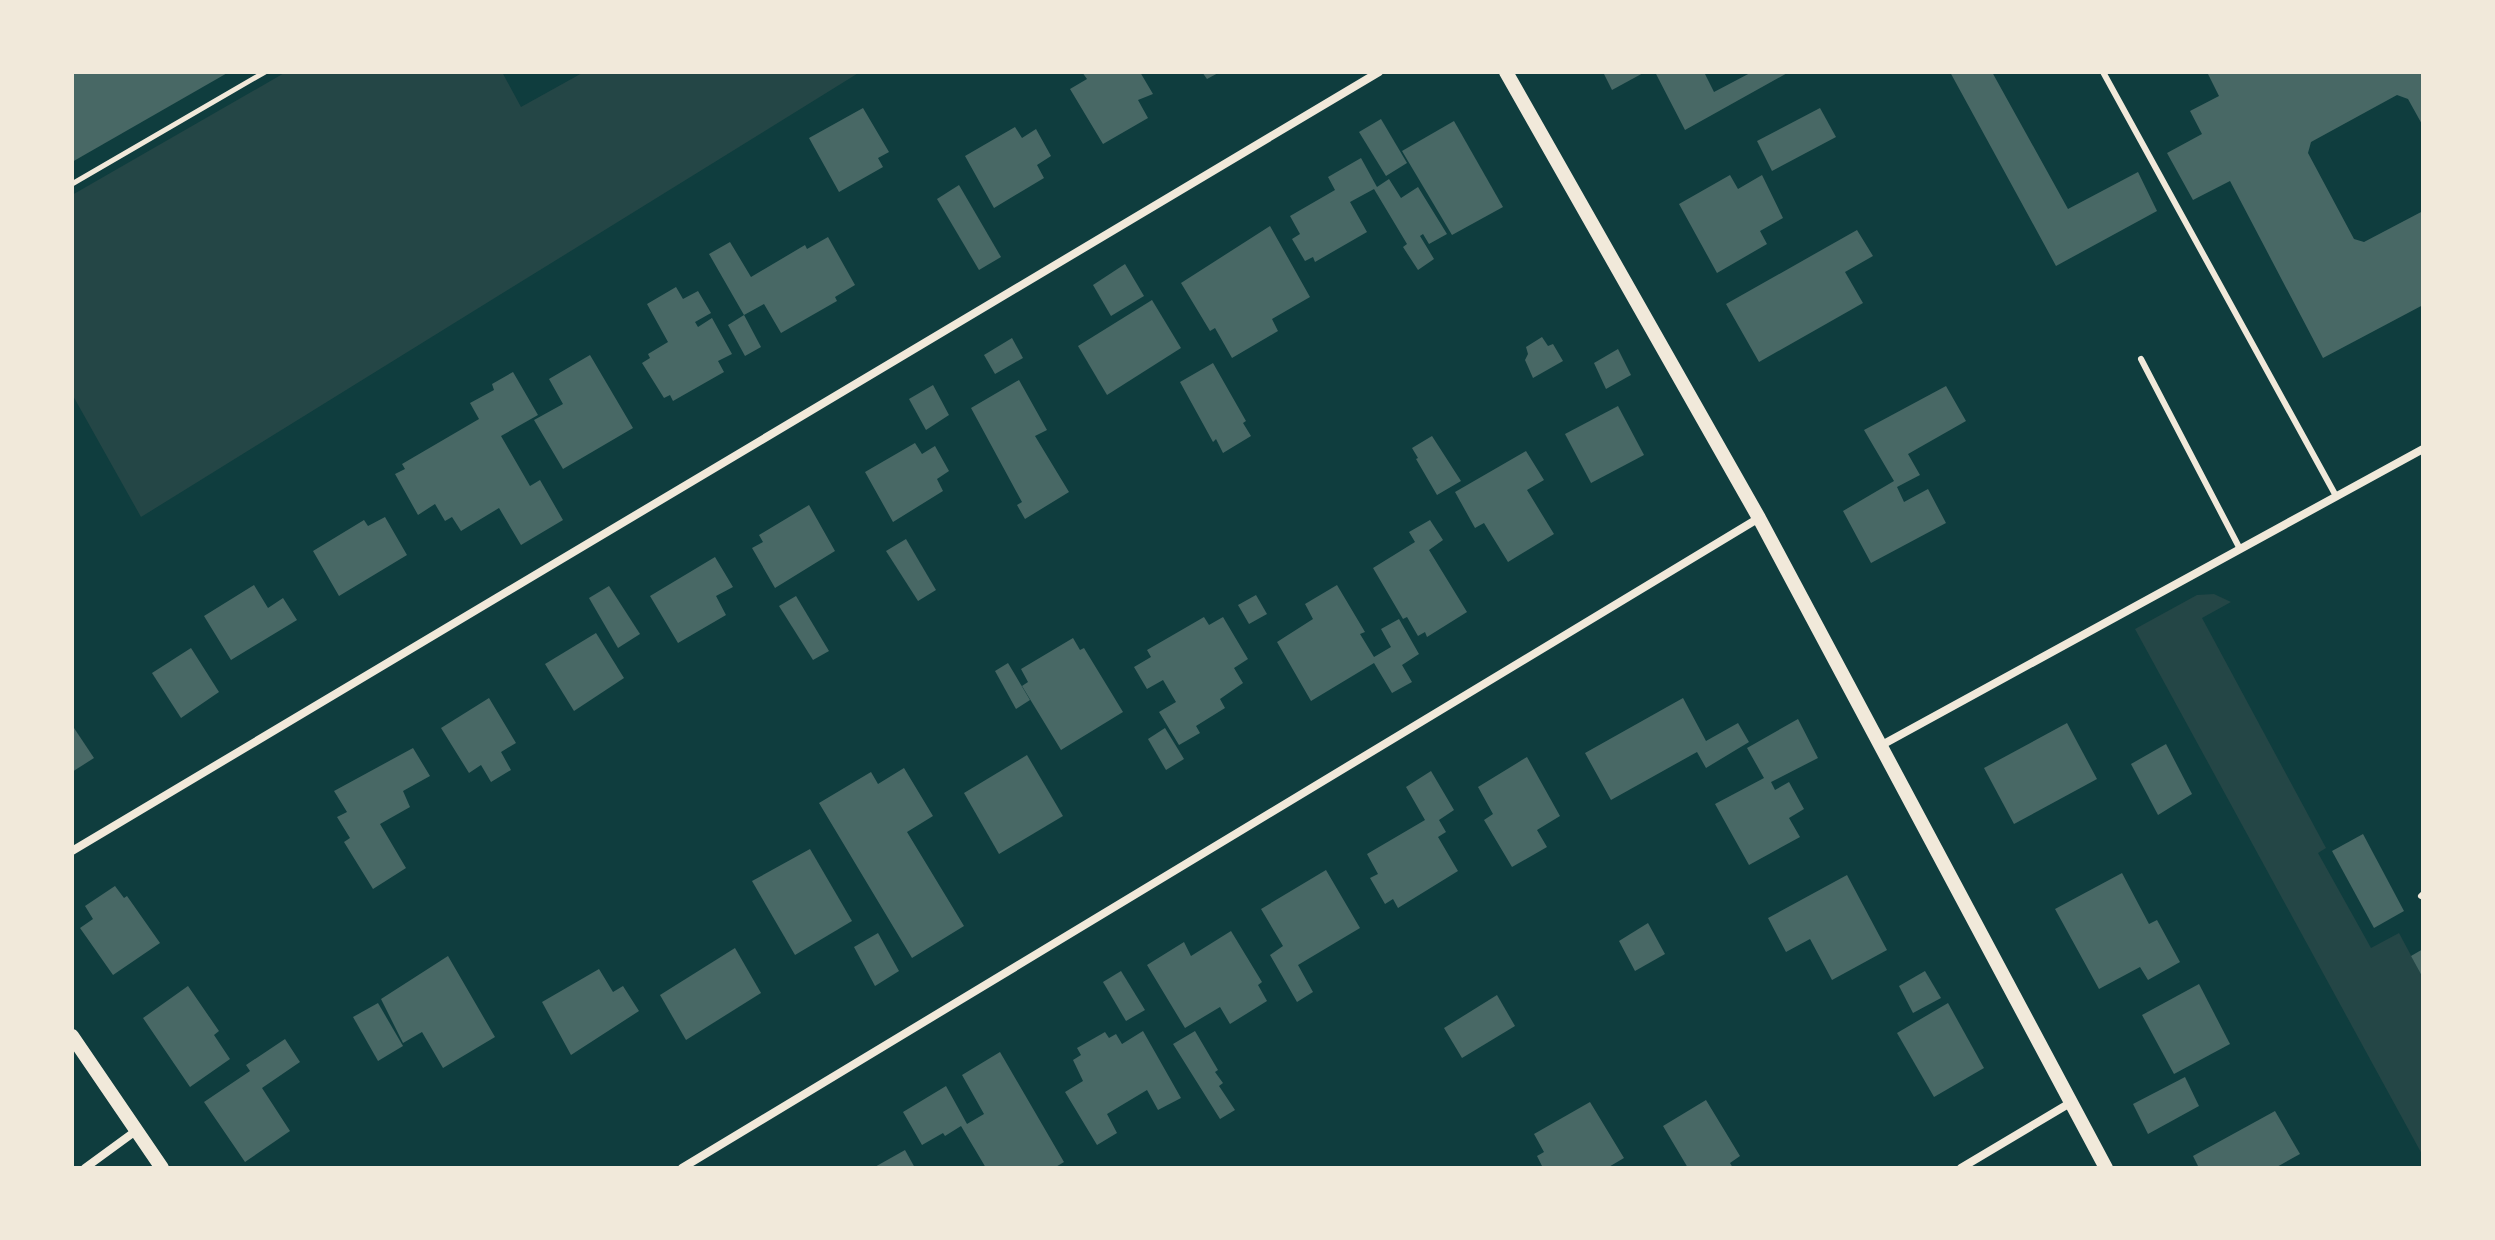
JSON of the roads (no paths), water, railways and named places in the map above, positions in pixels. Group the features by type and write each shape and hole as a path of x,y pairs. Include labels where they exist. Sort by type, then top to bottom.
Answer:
{"street":[{"path":"72,851 1379,72"},
{"path":"1506,72 1759,518 2106,1168"},
{"path":"1879,746 2423,449"},
{"path":"682,1168 1759,518"},
{"path":"72,1036 162,1168"},
{"path":"1961,1168 2070,1103"},
{"path":"85,1168 137,1130"}],"lane":[{"path":"2103,72 2336,496"},
{"path":"2141,359 2240,549"}]}
